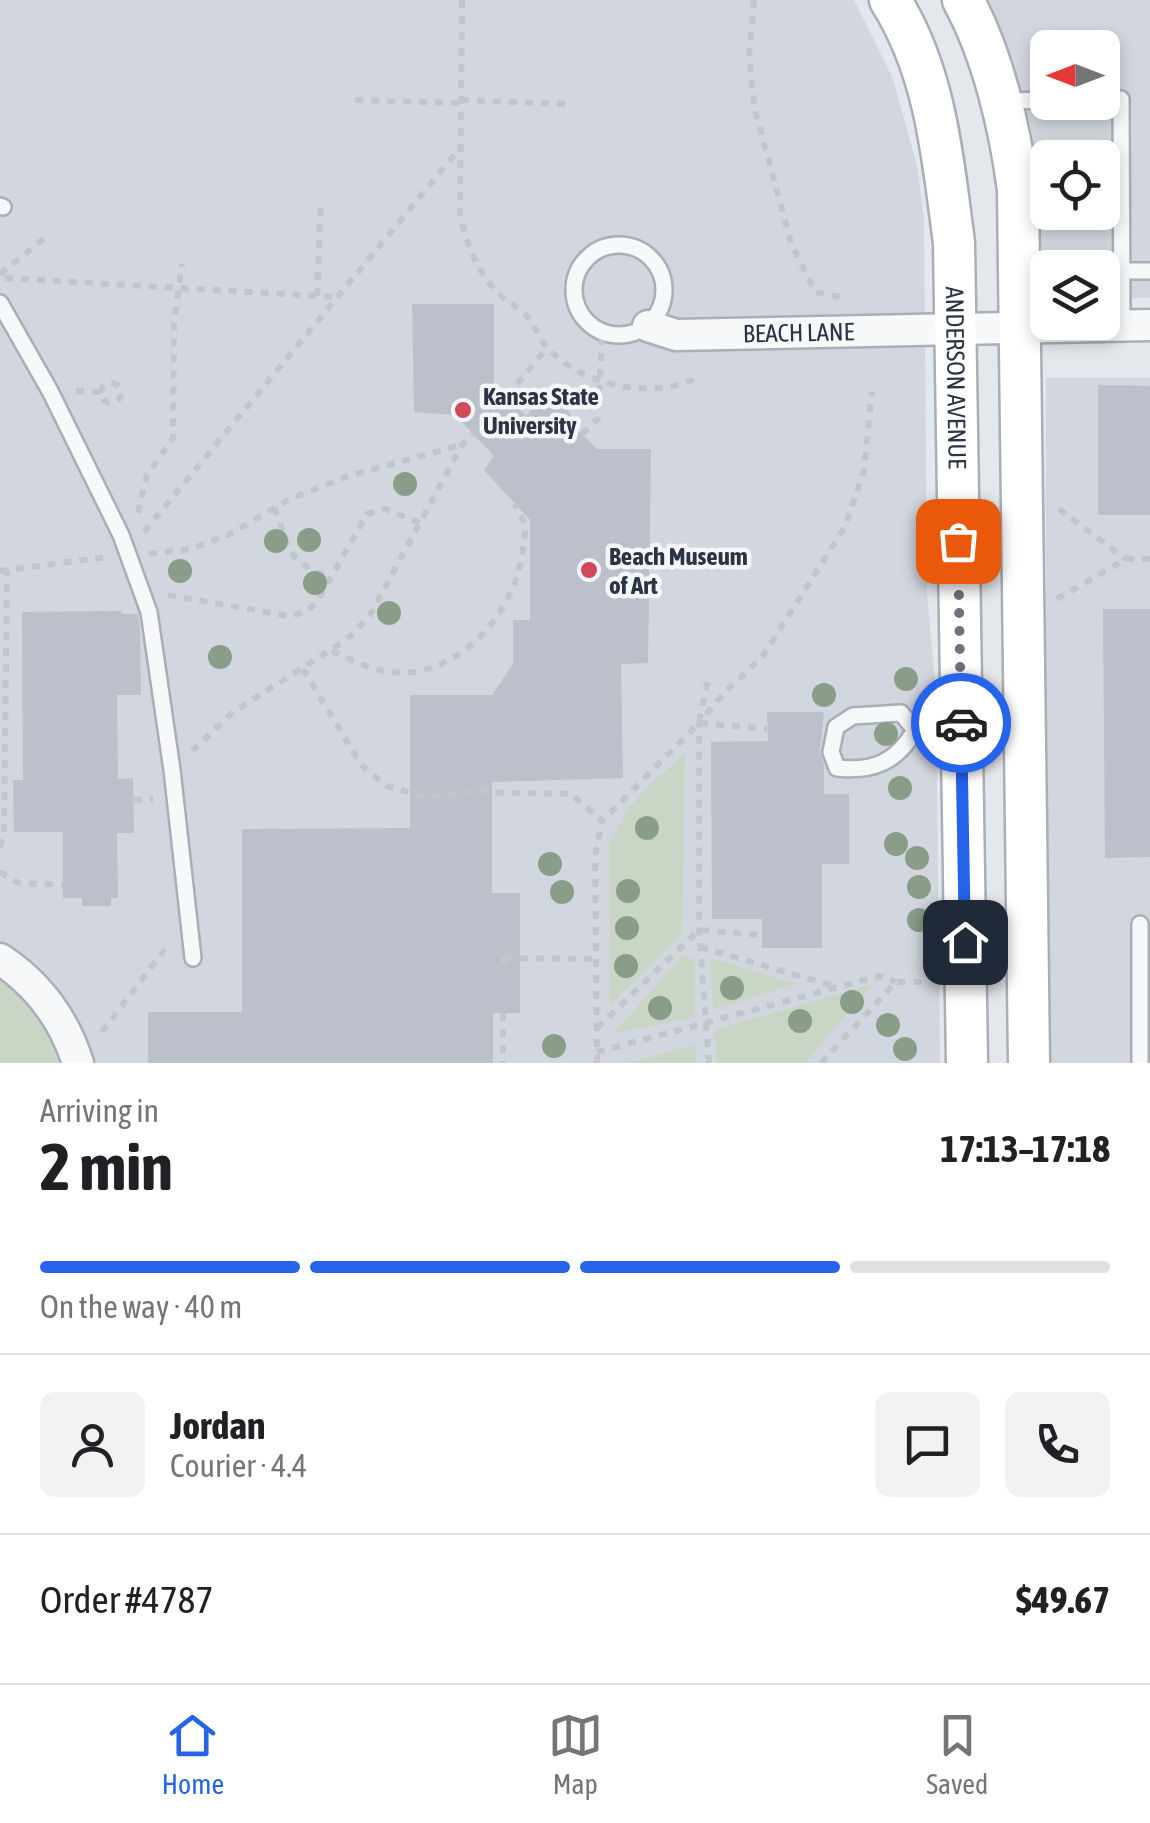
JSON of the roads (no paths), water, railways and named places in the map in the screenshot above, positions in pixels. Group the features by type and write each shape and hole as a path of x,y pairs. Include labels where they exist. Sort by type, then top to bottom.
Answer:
{"main road":[{"name":"ANDERSON AVENUE","path":"890,0 901,17 927,84 940,136 954,243 967,1063"},
{"path":"973,8 1011,134 1018,190 1029,1063"}],"street":[{"name":"BEACH LANE","path":"648,326 676,335 1136,325"},
{"path":"0,958 20,972 50,1005 67,1030 78,1063"}],"lane":[{"path":"999,101 1030,100"},
{"path":"1120,100 1122,271 1136,325"},
{"path":"609,246 629,246 647,254 660,269 664,290 660,310 648,326 626,336 602,334 586,323 575,306 573,287 578,268 591,254 609,246"},
{"path":"1122,271 1150,271"},
{"path":"0,303 50,391 121,535 149,612 193,958"},
{"path":"901,713 915,730 904,751 880,764 856,770 837,768 832,752 836,727 853,716 901,713"},
{"path":"915,730 961,728"},
{"path":"1140,924 1140,1063"}],"place":[{"name":"Kansas State University","path":"463,410"},
{"name":"Beach Museum of Art","path":"589,570"}]}
